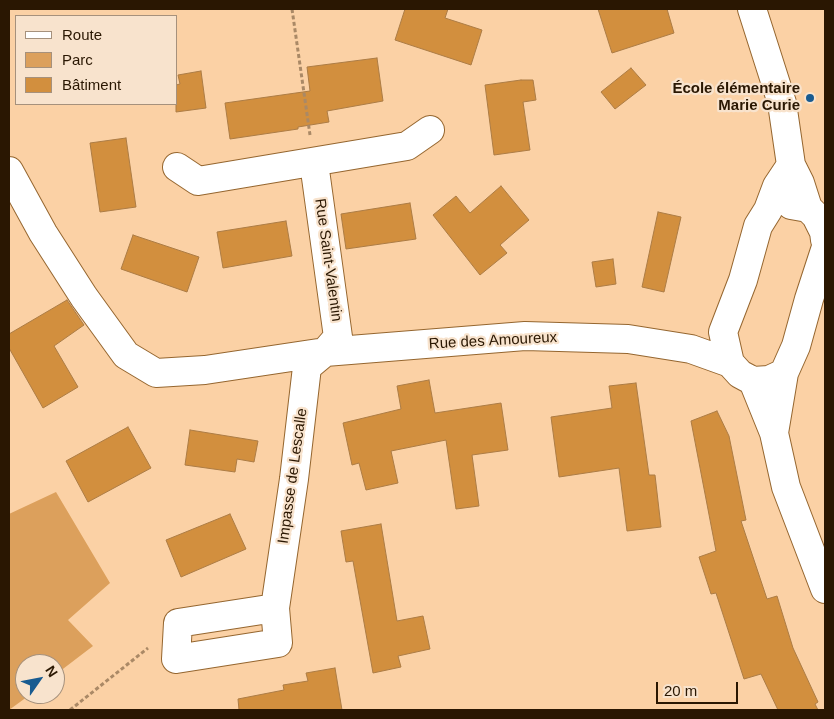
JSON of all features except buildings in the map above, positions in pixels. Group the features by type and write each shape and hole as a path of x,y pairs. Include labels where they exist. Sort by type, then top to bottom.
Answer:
{"street":[{"path":"752,9 782,104 791,165 819,220"},
{"path":"177,168 198,181 407,146 430,130"},
{"name":"Rue Saint-Valentin","path":"314,163 338,337 325,352"},
{"path":"730,363 723,332 743,280 758,226 768,210 777,186 791,165"},
{"name":"Rue des Amoureux","path":"9,171 43,233 84,297 126,355 156,373 205,370 325,352 525,336 628,339 691,348 730,363 740,374 753,381"},
{"path":"768,210 790,204 819,220"},
{"path":"774,433 784,373 796,346 825,250"},
{"path":"691,348 723,332"},
{"name":"Impasse de Lescalle","path":"178,623 176,659 278,643 275,608 294,479 307,367 325,352"},
{"path":"784,373 769,380 753,381 774,433 786,488 825,588"},
{"path":"178,623 275,608"}],"path":[{"path":"292,9 314,163"},
{"path":"70,710 178,623"}],"green space":[{"path":"56,492 110,583 68,620 93,646 65,667 65,654 15,654 15,704 17,704 9,710 9,514"}],"place":[{"name":"École élémentaire Marie Curie","path":"810,98"}]}
